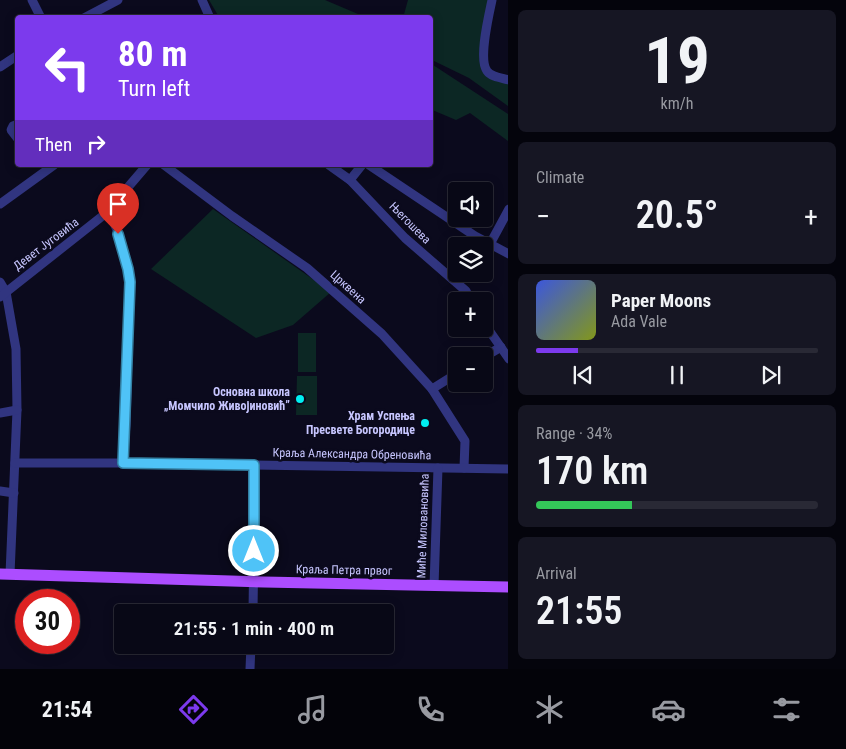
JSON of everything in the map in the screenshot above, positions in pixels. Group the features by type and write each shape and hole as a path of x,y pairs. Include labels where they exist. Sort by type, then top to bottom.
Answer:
{"main road":[{"name":"Краља Петра првог","path":"5,574 254,582 508,587"}],"street":[{"path":"32,0 40,15"},
{"path":"90,15 118,0"},
{"path":"492,0 484,51 484,65 487,71 493,75 508,80"},
{"path":"201,2 208,15"},
{"path":"0,67 15,58"},
{"path":"15,125 11,130 15,135"},
{"path":"0,204 49,167"},
{"name":"Девет Југовића","path":"3,295 108,211 145,167"},
{"name":"Црквена","path":"167,167 232,216 307,268 382,334 432,389 465,441 464,468"},
{"name":"Његошева","path":"332,167 350,180 405,238 466,292"},
{"path":"350,180 360,167"},
{"path":"372,167 479,237"},
{"path":"493,238 508,209"},
{"path":"108,211 118,234 130,282 123,463"},
{"path":"493,246 508,254"},
{"path":"0,282 16,349 17,410 14,493 5,574"},
{"path":"493,334 502,346 508,359"},
{"path":"493,352 502,346"},
{"path":"432,389 448,379"},
{"path":"0,413 17,410"},
{"name":"Краља Александра Обреновића","path":"15,463 508,469"},
{"path":"253,604 254,465"},
{"name":"Миће Миловановића","path":"434,586 438,468"},
{"path":"0,491 14,493"},
{"path":"250,669 251,654"}],"green space":[{"path":"209,0 325,0 360,15 218,15"},
{"path":"408,0 490,0 481,70 508,84 508,106 469,78 433,60 433,15 404,15"},
{"path":"433,65 508,114 508,141 470,113 456,120 433,110"},
{"path":"213,209 331,292 293,325 256,338 151,269"},
{"path":"298,333 316,333 316,372 298,372"},
{"path":"297,376 317,376 317,415 296,415"}],"place":[{"name":"Основна школа „Момчило Живојиновић”","path":"300,399"},
{"name":"Храм Успења Пресвете Богородице","path":"425,423"}],"route":[{"path":"118,234 130,282 126,425 123,463 254,465 254,551"}]}
